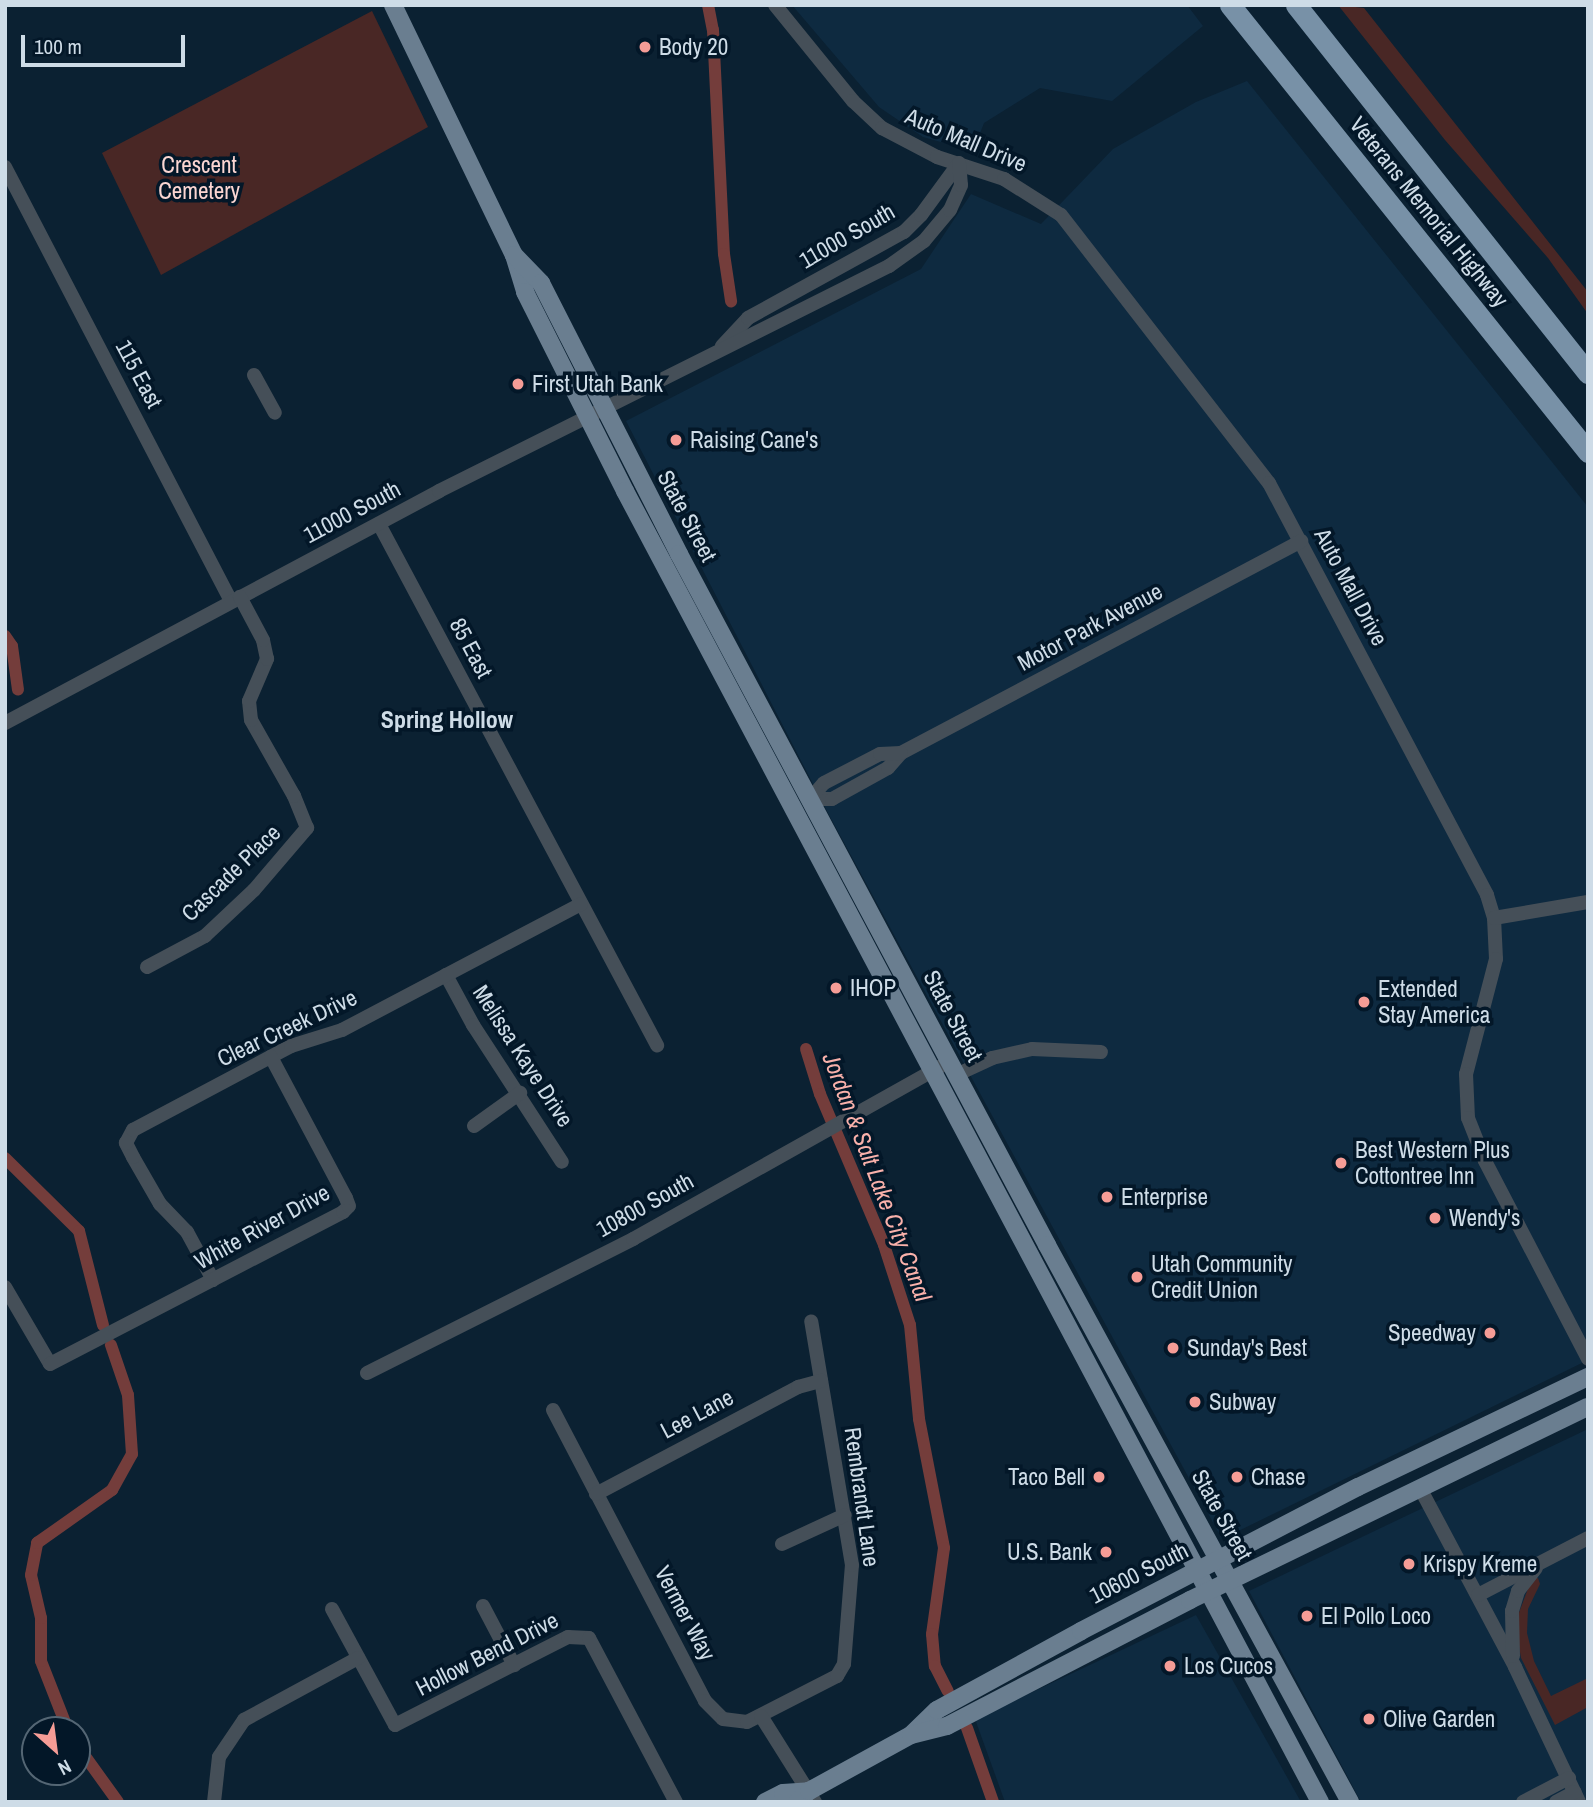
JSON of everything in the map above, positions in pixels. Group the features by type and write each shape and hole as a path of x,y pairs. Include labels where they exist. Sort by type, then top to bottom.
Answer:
{"highway":[{"name":"Veterans Memorial Highway","path":"1230,5 1588,452"},
{"name":"Veterans Memorial Highway","path":"1296,5 1588,373"}],"main road":[{"name":"State Street","path":"393,5 514,255 525,292 588,418 862,940 947,1074 1073,1293 1350,1802"},
{"name":"State Street","path":"514,255 541,284 810,799 947,1074 970,1144 1320,1802"},
{"path":"970,1144 987,1150 1044,1258 1073,1293"},
{"name":"10600 South","path":"765,1802 783,1793 807,1798 911,1735 937,1710 1026,1662 1358,1487 1588,1377"},
{"name":"10600 South","path":"911,1735 947,1726 1230,1581 1588,1407"},
{"path":"967,1715 981,1699 1024,1675 1026,1662"}],"street":[{"name":"Auto Mall Drive","path":"775,5 866,114 909,144 1026,190 1061,215 1251,456 1301,541 1477,872 1494,918 1494,978 1466,1074 1468,1118 1485,1161 1588,1359"},
{"name":"11000 South","path":"722,346 740,323 904,232 921,215 958,163"},
{"name":"11000 South","path":"5,723 379,524 588,418 722,346 748,340 914,250 933,232 955,200 961,183 958,163"},
{"name":"115 East","path":"5,167 235,599 263,640 267,659 251,691 251,720 294,796 307,828"},
{"path":"254,375 275,413"},
{"name":"85 East","path":"379,524 657,1045"},
{"name":"Motor Park Avenue","path":"810,799 832,799 888,768 901,753 1301,541"},
{"name":"Cascade Place","path":"147,967 205,936 254,890 307,828"},
{"path":"1494,918 1588,902"},
{"name":"Clear Creek Drive","path":"213,1280 187,1232 154,1195 127,1139 137,1128 300,1042 335,1034 581,904"},
{"name":"Melissa Kaye Drive","path":"446,975 472,1025 520,1093 562,1162"},
{"name":"10800 South","path":"367,1373 634,1240 840,1120 947,1074 1004,1055 1043,1048 1101,1052"},
{"name":"White River Drive","path":"5,1287 50,1364 349,1206 271,1058"},
{"path":"474,1125 520,1093"},
{"name":"Rembrandt Lane","path":"761,1716 842,1672 852,1565 811,1321"},
{"name":"Lee Lane","path":"597,1494 798,1387 821,1381"},
{"name":"Vermer Way","path":"553,1410 705,1702 723,1719 735,1722 761,1716"},
{"path":"1420,1488 1478,1595 1577,1797 1556,1802"},
{"path":"782,1544 845,1516"},
{"path":"1478,1595 1588,1538"},
{"path":"1515,1668 1512,1611 1518,1591 1543,1561"},
{"path":"483,1606 514,1665"},
{"name":"Hollow Bend Drive","path":"332,1609 395,1725 568,1637 589,1638 676,1802"},
{"path":"214,1802 219,1757 244,1720 358,1658"},
{"path":"761,1716 807,1798"},
{"path":"1523,1802 1569,1778"}],"shaded area":[{"path":"792,5 1187,5 1203,26 1112,101 1040,88 984,123 973,151 923,137 879,107"},
{"path":"1247,81 1588,507 1588,1360 1222,1539 829,815 626,421 921,269 971,194 1041,224 1113,149 1196,102"},
{"path":"1588,1429 1588,1802 1361,1802 1249,1591"},
{"path":"1196,1615 1301,1802 1005,1802 975,1719"}],"green space":[{"path":"1338,5 1364,8 1588,292 1588,314 1548,258 1445,140"},
{"name":"Crescent Cemetery","path":"372,11 428,127 161,275 102,153"},
{"path":"1532,1578 1538,1578 1540,1584 1528,1609 1527,1633 1534,1661 1551,1696 1588,1678 1588,1707 1555,1725 1521,1658 1515,1623"}],"waterway":[{"name":"Jordan & Salt Lake City Canal","path":"708,5 713,30 724,254 731,301"},
{"path":"5,636 12,646 18,690"},
{"name":"Jordan & Salt Lake City Canal","path":"806,1049 820,1094 884,1245 910,1325 919,1419 944,1548 932,1634 935,1666 948,1691"},
{"path":"5,1158 79,1231 103,1325"},
{"path":"63,1716 41,1661 41,1618 31,1575 37,1543 112,1490 132,1454 128,1395 111,1345"},
{"name":"Jordan & Salt Lake City Canal","path":"967,1728 993,1802"},
{"path":"91,1764 118,1802"}],"place":[{"name":"Body 20","path":"645,47"},
{"name":"First Utah Bank","path":"518,384"},
{"name":"Raising Cane's","path":"676,440"},
{"name":"IHOP","path":"836,988"},
{"name":"Extended Stay America","path":"1364,1002"},
{"name":"Best Western Plus Cottontree Inn","path":"1341,1163"},
{"name":"Enterprise","path":"1107,1197"},
{"name":"Wendy's","path":"1435,1218"},
{"name":"Utah Community Credit Union","path":"1137,1277"},
{"name":"Speedway","path":"1490,1333"},
{"name":"Sunday's Best","path":"1173,1348"},
{"name":"Subway","path":"1195,1402"},
{"name":"Taco Bell","path":"1099,1477"},
{"name":"Chase","path":"1237,1477"},
{"name":"U.S. Bank","path":"1106,1552"},
{"name":"Krispy Kreme","path":"1409,1564"},
{"name":"El Pollo Loco","path":"1307,1616"},
{"name":"Los Cucos","path":"1170,1666"},
{"name":"Olive Garden","path":"1369,1719"}],"district":[{"name":"Spring Hollow","path":"447,720"}]}
